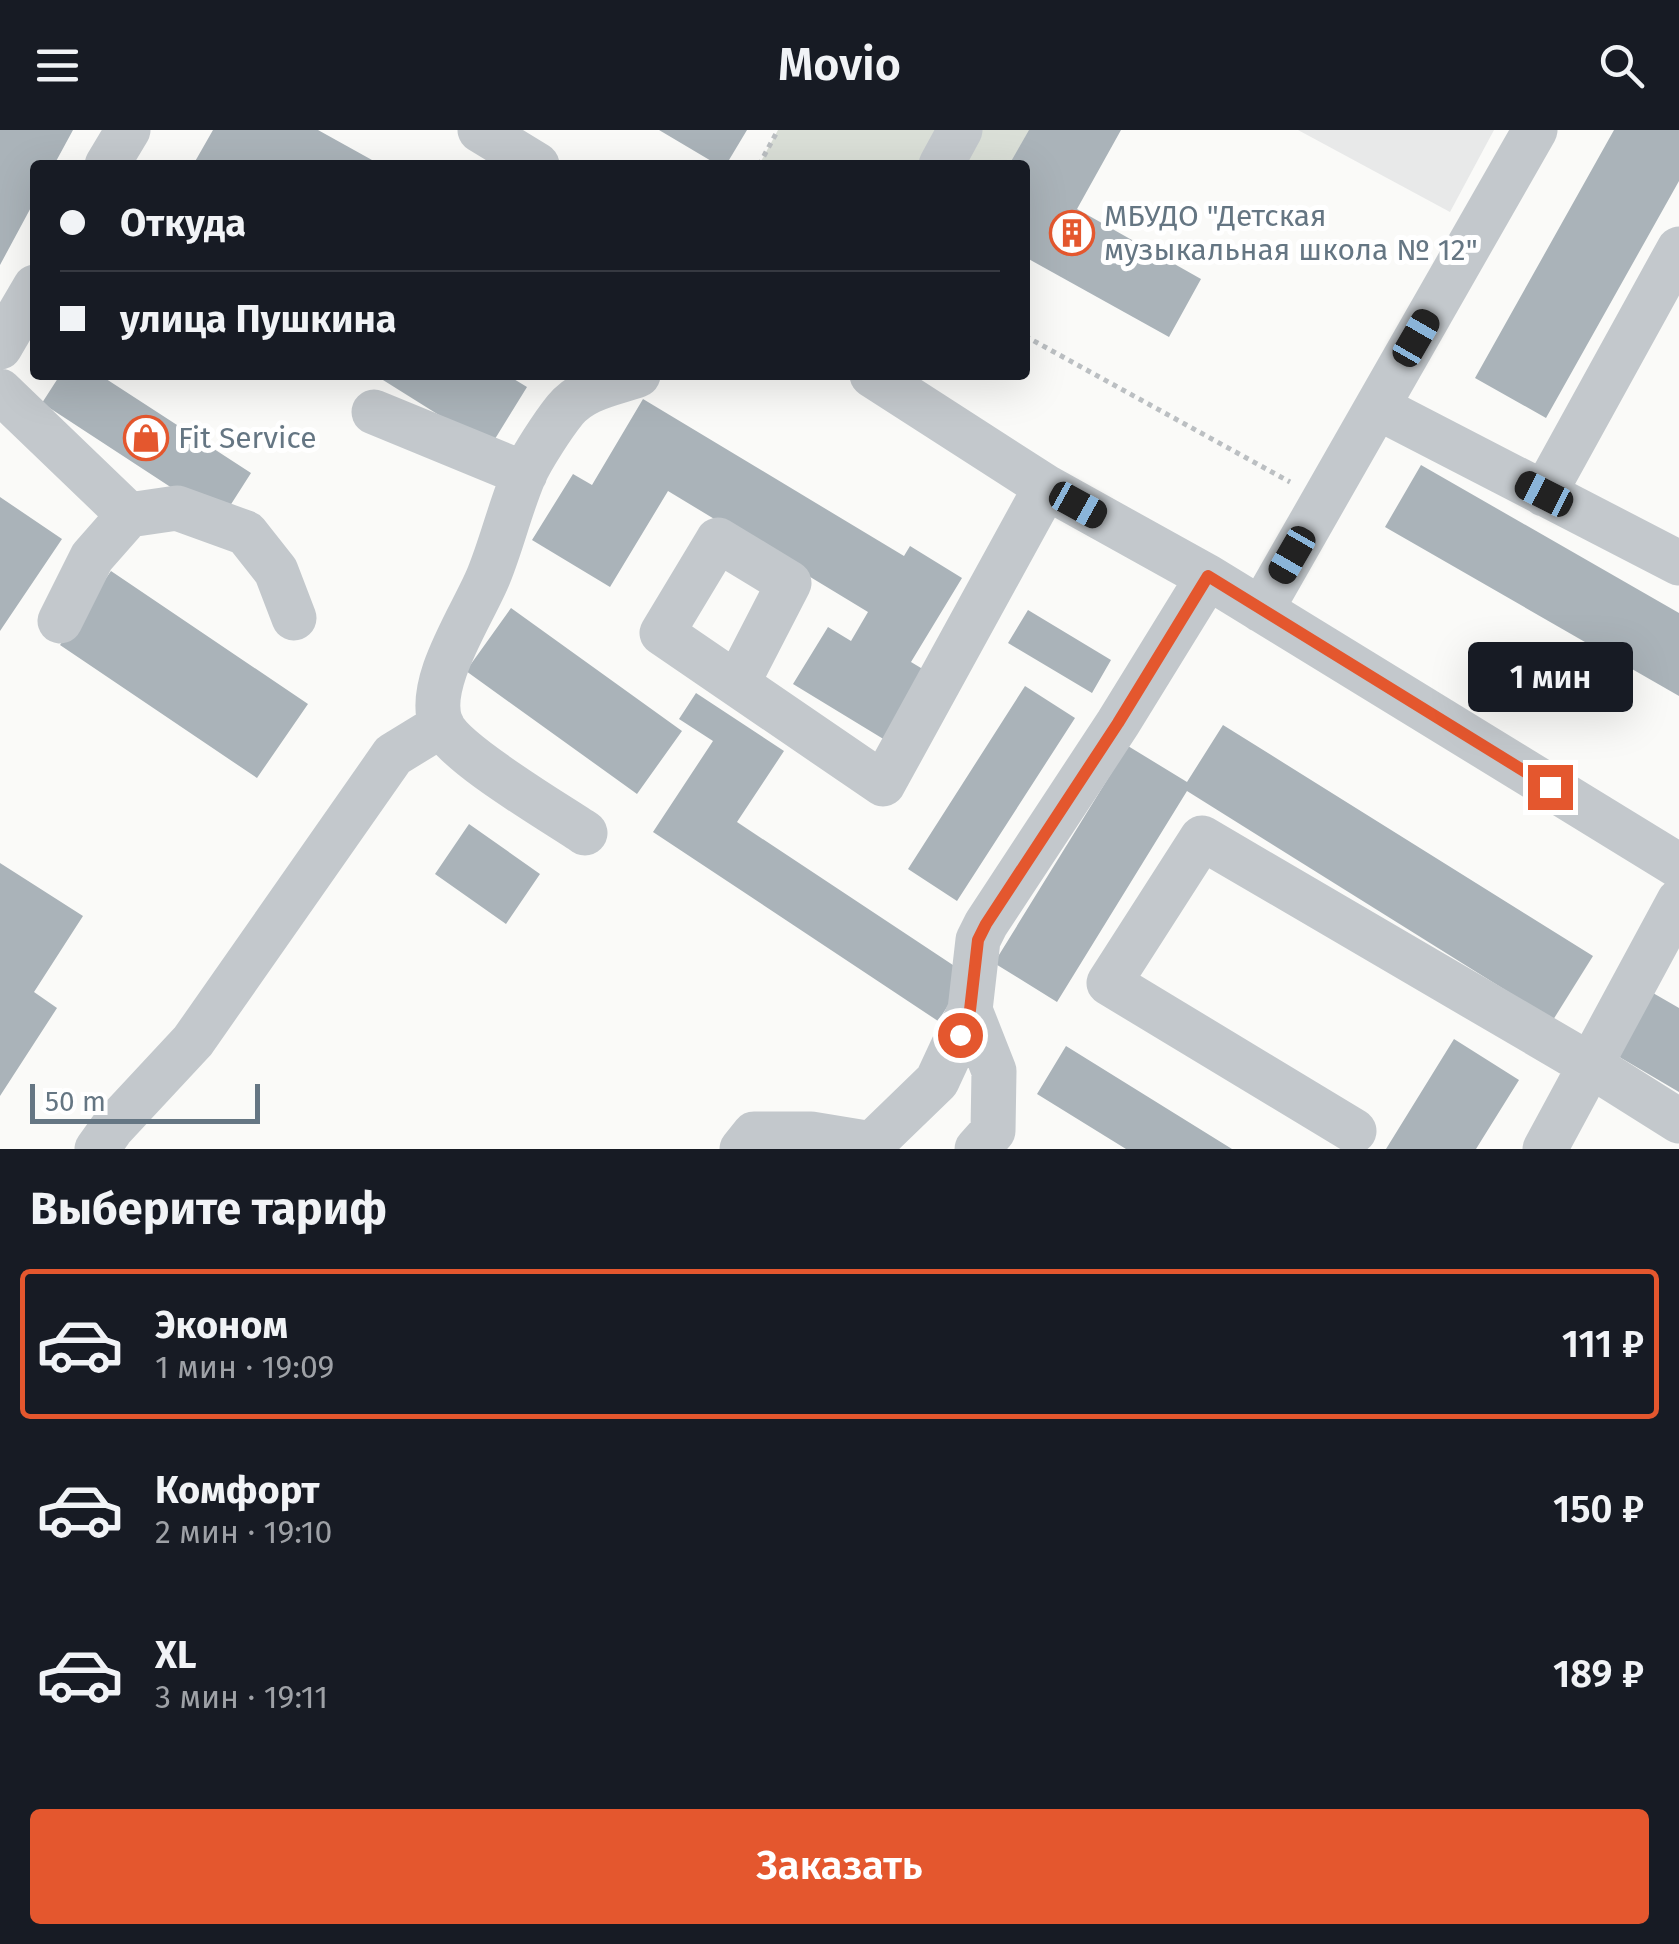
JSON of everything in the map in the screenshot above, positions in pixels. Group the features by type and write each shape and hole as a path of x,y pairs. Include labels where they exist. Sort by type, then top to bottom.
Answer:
{"street":[{"path":"110,160 128,130"},
{"path":"480,130 529,160"},
{"path":"944,160 960,130"},
{"path":"1261,610 1535,130"},
{"path":"1544,494 1679,249"},
{"path":"0,347 30,299"},
{"path":"586,834 464,752 442,725 437,701 464,625 488,579 524,474 566,409 570,384 600,380"},
{"path":"880,380 1046,487 1208,576 1679,866"},
{"path":"0,390 129,516"},
{"path":"1377,407 1679,563"},
{"path":"374,412 524,474"},
{"path":"737,684 884,784 1046,487"},
{"path":"60,621 92,557 129,516 176,508 246,534 276,571 294,618"},
{"path":"742,1149 754,1134 810,1134 872,1144 937,1081 970,1010 978,940 986,924 1118,723 1208,576"},
{"path":"97,1149 194,1040 393,755 442,725"},
{"path":"1354,1132 1109,983 1202,838 1679,1121"},
{"path":"1545,1149 1679,901"},
{"path":"970,1010 994,1071 998,1143"}],"path":[{"path":"762,160 778,130"},
{"path":"1030,339 1323,500"}],"shaded area":[{"path":"778,130 1042,130 1026,160 762,160"},
{"path":"1298,130 1494,130 1450,212"}],"building":[{"path":"0,130 73,130 57,160 30,160 30,209 0,265"},
{"path":"213,130 318,130 372,160 196,160"},
{"path":"659,130 747,130 729,160 710,160"},
{"name":"МБУДО \"Детская музыкальная школа № 12\"","path":"1029,130 1121,130 1077,209 1201,279 1169,337 1030,260 1030,160 1012,160"},
{"path":"1614,130 1679,130 1679,181 1546,418 1475,378"},
{"name":"Fit Service","path":"57,380 108,380 251,473 221,520 42,403"},
{"path":"383,380 515,380 527,387 490,447"},
{"path":"643,399 904,556 910,546 962,578 911,662 926,671 885,740 793,684 828,627 851,641 868,612 668,491 610,587 532,540 573,474 592,485"},
{"path":"1421,465 1679,613 1679,696 1385,527"},
{"path":"0,497 62,539 0,631"},
{"path":"111,571 308,704 257,778 60,645"},
{"path":"511,608 682,731 637,794 466,671"},
{"path":"1028,610 1111,660 1092,693 1008,643"},
{"path":"1025,686 1075,718 957,901 908,869"},
{"path":"696,693 784,751 737,822 968,975 938,1021 653,832 713,741 679,719"},
{"path":"1223,725 1593,956 1553,1020 1187,791 1057,1002 994,963 1128,746 1187,782"},
{"path":"469,824 540,874 506,924 435,874"},
{"path":"0,863 83,916 34,992 57,1008 0,1096"},
{"path":"1653,993 1679,1008 1679,1092 1616,1055"},
{"path":"1454,1039 1519,1080 1476,1149 1386,1149"},
{"path":"1066,1046 1232,1149 1126,1149 1037,1094"}],"place":[{"name":"МБУДО \"Детская музыкальная школа № 12\"","path":"1072,233"},
{"name":"Fit Service","path":"146,438"}],"route":[{"path":"960,1035 970,1010 978,940 986,924 1118,723 1208,576 1550,787"}]}
